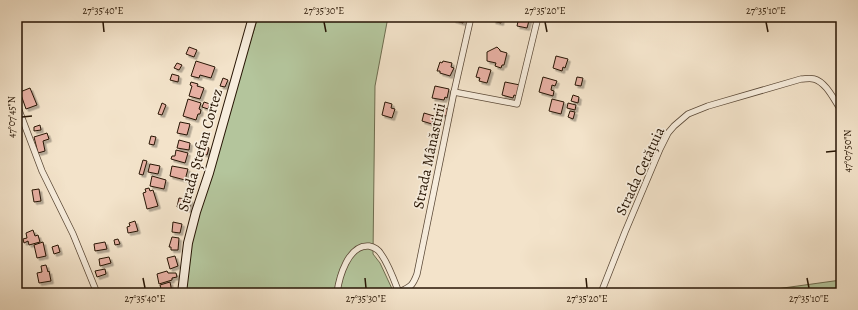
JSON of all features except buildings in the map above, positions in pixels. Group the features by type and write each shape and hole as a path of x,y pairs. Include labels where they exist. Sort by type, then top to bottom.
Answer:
{"street":[{"name":"Strada Ștefan Cortez","path":"182,293 188,242 253,17"},
{"name":"Strada Mânăstirii","path":"399,293 413,284 417,274 454,92 471,17"},
{"path":"454,92 517,104 538,17"},
{"name":"Strada Cetățuia","path":"601,293 662,145 668,133 680,120 688,114 708,106 801,79 812,79 819,82 827,89 841,110"},
{"path":"17,105 42,171 73,234 96,293"},
{"path":"337,293 341,273 347,260 355,251 364,246 374,247 381,253 399,293"}],"green space":[{"path":"258,17 388,17 375,86 373,254 380,263 394,293 186,293 187,242"},
{"path":"841,280 841,293 747,293"}]}
